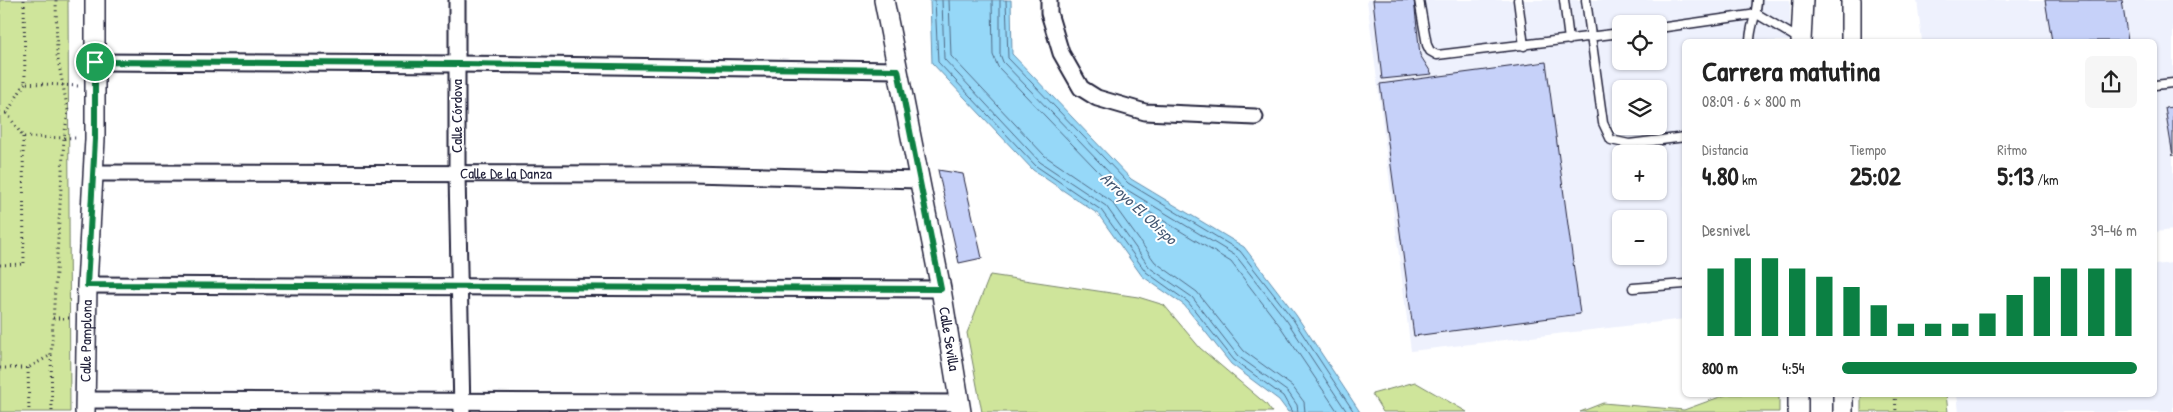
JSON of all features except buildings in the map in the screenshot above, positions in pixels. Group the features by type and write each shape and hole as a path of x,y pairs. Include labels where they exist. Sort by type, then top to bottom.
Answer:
{"street":[{"name":"Calle Pamplona","path":"85,406 87,285 95,139 95,0"},
{"name":"Calle Córdova","path":"457,0 457,175 462,407"},
{"name":"Calle Sevilla","path":"884,0 941,289 961,408"},
{"path":"1049,0 1049,13 1061,53 1081,88 1089,93 1098,98 1144,112 1255,117"},
{"path":"1801,39 1803,0"},
{"path":"1851,39 1852,0"},
{"path":"95,62 458,64 898,70"},
{"name":"Calle De la Danza","path":"94,172 457,175 690,174 918,180"},
{"path":"87,285 941,289"},
{"path":"1798,397 1798,412"},
{"path":"1843,397 1843,412"},
{"path":"85,406 961,408"}],"lane":[{"path":"1420,0 1427,45 1433,54 1446,56 1612,34"},
{"path":"1518,0 1524,46"},
{"path":"1564,0 1569,40"},
{"path":"1586,0 1603,123 1611,140 1629,144 1682,137"},
{"path":"1750,39 1750,33 1757,14 1757,0"},
{"path":"1667,27 1757,14 1798,39"},
{"path":"2157,85 2173,83"},
{"path":"1633,288 1682,284"}],"path":[{"path":"7,113 25,83 24,0"},
{"path":"52,412 51,355 64,138 68,111 57,55 56,0"},
{"path":"25,83 96,87"},
{"path":"0,112 7,113 23,137 24,264 0,265"},
{"path":"23,137 95,139"},
{"path":"0,368 28,368 51,355"},
{"path":"28,368 29,412"},
{"path":"1895,397 1896,412"}],"shaded area":[{"path":"1367,0 1790,0 1790,39 1682,39 1682,319 1411,351"},
{"path":"1917,0 2173,0 2173,230 2157,232 2157,39 1922,39"},
{"path":"2173,263 2173,412 1959,412 1957,397 2157,397 2157,265"}],"green space":[{"path":"0,0 68,0 70,412 0,412"},
{"path":"990,275 1138,297 1164,305 1200,348 1266,404 1272,412 982,412 967,333"},
{"path":"1415,382 1467,412 1383,412 1372,394"},
{"path":"1720,397 1779,397 1779,412 1580,412 1603,403 1684,410"},
{"path":"1861,397 1946,397 1948,412 1861,412"}],"water":[{"name":"Arroyo El Obispo","path":"930,0 1011,0 1012,54 1131,179 1244,247 1296,315 1360,412 1288,412 1279,400 1231,364 1184,305 1142,276 1098,214 1033,170 932,63"}],"route":[{"path":"95,62 458,64 898,70 918,180 941,289 87,285 95,139 95,62"}]}
